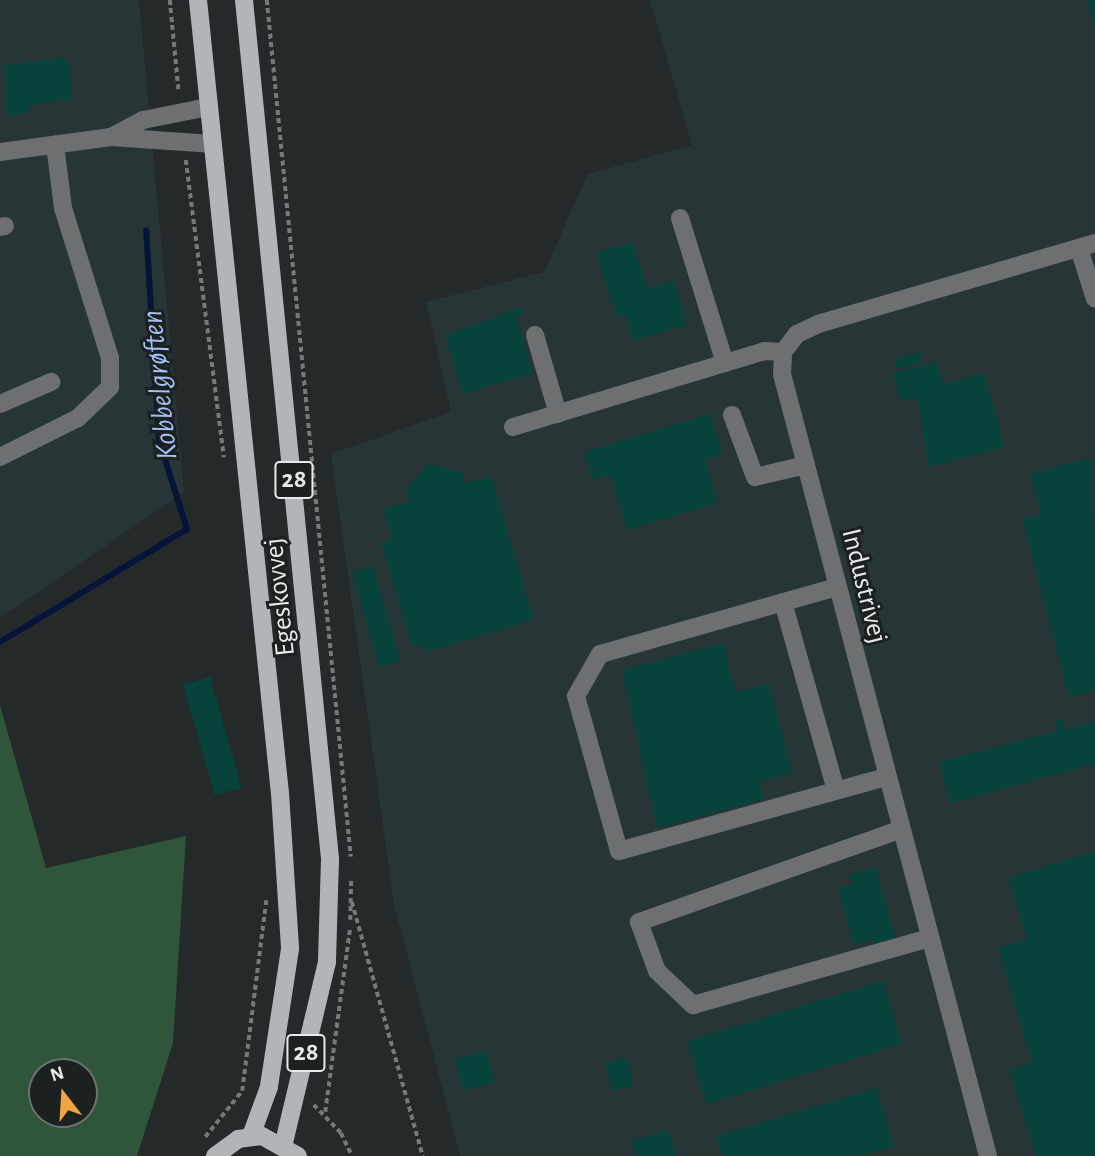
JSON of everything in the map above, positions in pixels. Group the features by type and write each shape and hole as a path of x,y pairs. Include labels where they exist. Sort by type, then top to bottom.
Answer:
{"main road":[{"name":"Egeskovvej","path":"198,0 278,765 290,949 269,1087 251,1136"},
{"name":"Egeskovvej","path":"244,0 330,859 327,962 284,1143"},
{"path":"215,1156 251,1136 284,1143 298,1156"}],"street":[{"path":"0,152 110,137 180,111 208,107"},
{"path":"110,137 185,147 213,144"},
{"path":"0,457 78,418 110,387 110,358 63,208 55,145"},
{"path":"680,218 725,363"},
{"path":"513,427 725,363 783,352 797,334 818,324 1087,245 1095,299"},
{"path":"535,335 558,414"},
{"name":"Industrivej","path":"783,352 782,373 899,830 988,1156"},
{"path":"0,404 51,382"},
{"path":"732,415 755,477 806,465"},
{"path":"837,587 600,654 576,696 619,851 886,777"},
{"path":"783,602 836,791"},
{"path":"899,830 639,922 657,971 693,1005 930,938"}],"path":[{"path":"170,0 180,111"},
{"path":"185,147 224,461"},
{"path":"202,1141 242,1091 261,975 266,890"},
{"path":"351,899 423,1156"}],"shaded area":[{"path":"0,0 139,0 184,492 0,618"},
{"path":"650,0 1095,0 1095,1156 460,1156 394,904 331,454 451,412 426,302 544,272 588,174 692,145"}],"green space":[{"path":"0,705 46,868 186,836 173,1043 137,1156 0,1156"}],"building":[{"path":"1087,0 1095,0 1095,24 1094,24"},
{"path":"68,58 73,99 32,104 27,113 7,116 4,65"},
{"path":"633,242 647,288 674,280 687,325 633,341 625,314 616,317 596,253"},
{"path":"522,307 524,314 516,316 533,373 463,394 445,335"},
{"path":"919,352 922,362 897,369 894,360"},
{"path":"937,362 943,384 984,373 1005,447 929,467 917,397 900,401 893,373"},
{"path":"710,414 722,454 705,460 718,503 627,530 610,475 592,480 584,452"},
{"path":"1092,457 1095,690 1069,697 1022,519 1041,514 1030,474"},
{"path":"428,464 462,472 465,484 491,476 534,620 426,652 423,644 412,647 381,542 392,539 383,509 410,501 406,489"},
{"path":"373,566 400,661 379,667 352,572"},
{"path":"723,643 736,692 768,683 793,773 760,782 765,799 657,828 622,670"},
{"path":"210,677 242,788 215,795 183,685"},
{"path":"1062,719 1065,729 1095,721 1095,764 950,803 939,762 1057,731 1055,721"},
{"path":"1095,851 1095,1156 1036,1156 1009,1070 1032,1063 998,948 1027,939 1008,878"},
{"path":"875,867 897,942 876,947 874,939 854,945 838,889 852,885 849,875"},
{"path":"883,981 902,1044 706,1104 687,1041"},
{"path":"487,1051 495,1082 463,1090 455,1059"},
{"path":"626,1057 634,1085 613,1091 605,1063"},
{"path":"876,1088 894,1146 860,1156 722,1156 716,1136"},
{"path":"669,1130 676,1156 635,1156 630,1141"}],"waterway":[{"name":"Kobbelgrøften","path":"0,642 187,529 159,440 146,230"}]}
